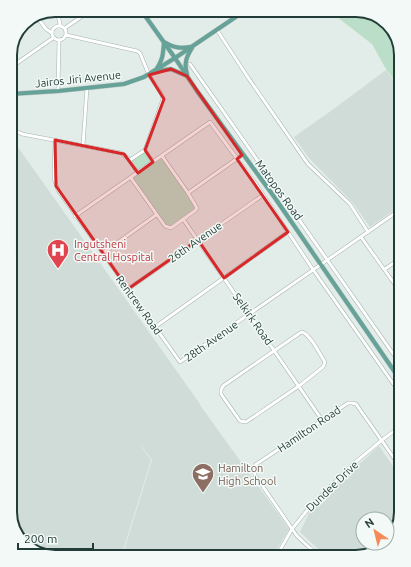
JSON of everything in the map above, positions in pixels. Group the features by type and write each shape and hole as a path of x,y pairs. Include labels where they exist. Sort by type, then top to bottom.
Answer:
{"main road":[{"name":"Matopos Road","path":"146,17 242,155 275,198 394,371"},
{"name":"Jairos Jiri Avenue","path":"17,94 124,84 149,75 236,17"},
{"path":"154,71 161,62 164,42 182,49 193,46"},
{"path":"187,76 185,66 186,59 193,46"},
{"path":"154,71 171,69 187,76"}],"street":[{"path":"58,17 60,26"},
{"path":"65,28 81,17"},
{"path":"39,20 46,29 52,33"},
{"path":"53,38 52,33 54,27 60,26 65,28"},
{"path":"53,38 59,40 64,39 66,35 65,28"},
{"path":"217,30 249,80 308,164 350,204 368,232"},
{"path":"66,35 139,52 149,75 162,95 163,99 145,150 130,160"},
{"path":"17,63 53,38"},
{"path":"58,91 59,40"},
{"path":"190,64 394,355"},
{"path":"83,145 87,88"},
{"path":"208,107 216,101"},
{"path":"76,216 210,122 263,195 313,270 394,385"},
{"path":"17,132 22,134 83,145 121,154 130,160 138,173"},
{"name":"Rentrew Road","path":"55,140 54,182 58,190 180,362"},
{"path":"145,150 153,162"},
{"path":"188,193 242,155"},
{"path":"131,178 156,215 165,226 171,228 196,209 188,193 162,156"},
{"name":"26th Avenue","path":"128,289 263,195"},
{"name":"28th Avenue","path":"180,362 394,214"},
{"path":"102,253 156,215"},
{"name":"Selkirk Road","path":"183,219 322,420"},
{"path":"155,327 288,232"},
{"path":"361,237 394,283"},
{"path":"385,270 394,263"},
{"path":"300,333 304,333 308,336 325,363 322,369 299,386 246,422 240,421 221,394 221,390 223,386 274,350 300,333"},
{"name":"Hamilton Road","path":"292,529 255,475 254,470 256,465 348,403 356,404 382,440"},
{"name":"Dundee Drive","path":"280,550 292,529 312,504 352,465 394,431"},
{"path":"382,440 394,458"},
{"path":"292,529 302,541 313,550"}],"highlighted area":[{"path":"171,69 187,76 242,155 237,159 288,232 224,278 198,240 128,289 56,186 55,140 124,154 138,173 153,162 145,150 164,99 149,75"}],"shaded area":[{"path":"386,70 394,81 394,210 370,227 353,203 309,158 294,137"},
{"name":"Ingutsheni Central Hospital","path":"17,146 289,529 276,550 124,550 152,460 141,445 151,460 123,550 52,550 34,544 22,531 17,517"},
{"path":"379,446 394,468 394,511 355,511 355,550 319,550 300,532 311,509"}],"green space":[{"path":"337,17 366,18 383,28 393,45 394,80 386,69 372,44"},
{"path":"144,151 152,162 139,171 132,160"},
{"path":"161,159 194,205 194,210 170,226 166,225 133,179"}],"place":[{"name":"Ingutsheni Central Hospital","path":"58,270"},
{"name":"Hamilton High School","path":"203,494"}]}
